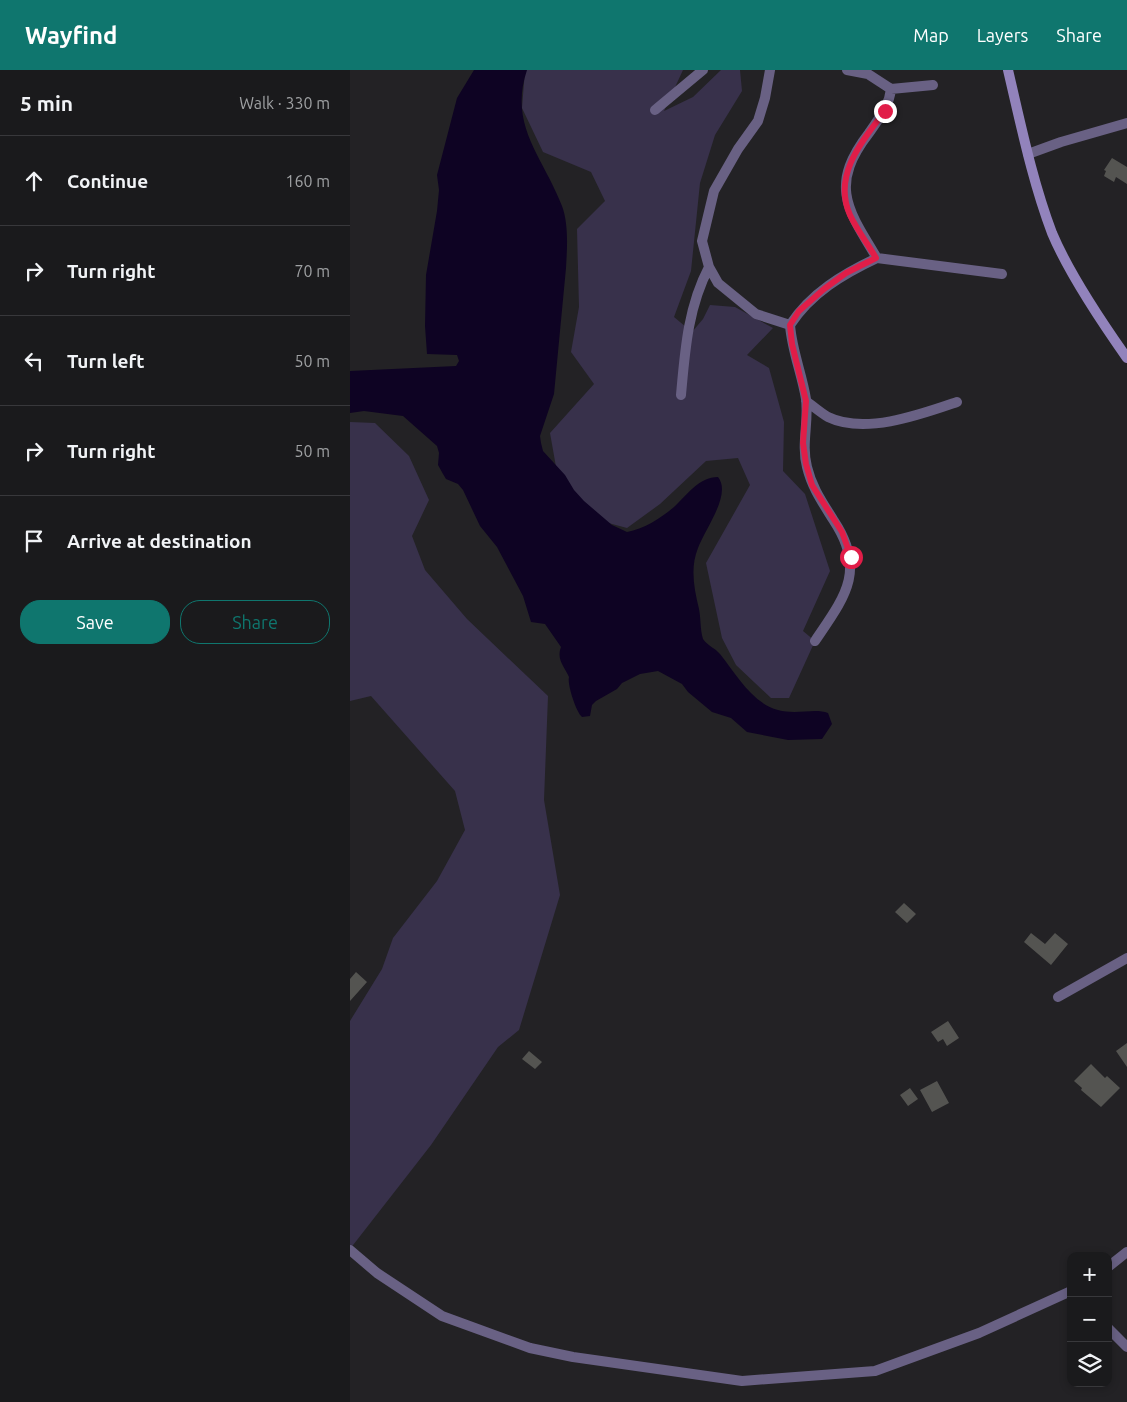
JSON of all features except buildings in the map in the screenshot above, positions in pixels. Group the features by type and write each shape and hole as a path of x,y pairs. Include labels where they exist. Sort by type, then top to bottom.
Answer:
{"street":[{"path":"655,110 703,70"},
{"path":"770,70 765,98 758,121 738,149 714,191 702,241 709,267 718,283 756,314 790,325"},
{"path":"847,70 868,74 891,89 933,85"},
{"path":"1008,70 1035,183 1053,235 1071,268 1127,358"},
{"path":"876,258 850,214 846,199 845,183 857,148 885,111 890,100 891,89"},
{"path":"1028,154 1061,142 1127,123"},
{"path":"815,641 835,612 848,586 851,557 842,532 812,485 803,443 806,401 792,344 790,325 799,311 824,289 846,273 876,258 1002,274"},
{"path":"681,395 690,321 697,290 709,267"},
{"path":"806,401 828,417 842,422 874,423 892,422 957,402"},
{"path":"1058,997 1127,958"},
{"path":"350,1250 377,1273 442,1316 530,1348 573,1357 742,1381 875,1371 979,1333 1067,1294"},
{"path":"1112,1264 1127,1252"},
{"path":"1112,1332 1127,1348"}],"shaded area":[{"path":"474,70 527,70 522,90 522,108 525,125 538,157 555,189 566,221 566,268 554,394 540,436 543,451 565,475 574,490 584,501 612,525 627,532 646,526 658,519 674,507 699,483 718,477 722,493 720,502 698,548 693,571 703,639 720,654 745,687 760,701 778,710 828,713 832,724 822,739 788,740 747,732 731,718 712,712 688,692 682,684 658,671 640,674 622,683 617,689 592,705 590,716 582,717 569,686 569,677 560,660 561,647 545,624 531,622 523,596 497,547 480,526 463,490 458,484 446,479 438,465 439,453 437,446 403,416 364,411 350,413 350,371 456,366 459,361 457,355 427,354 425,326 426,275 437,211 439,190 437,175 457,98"},
{"path":"525,70 683,70 664,111 693,97 721,70 740,70 742,91 715,135 700,183 691,271 674,317 692,332 703,319 710,305 735,307 773,328 747,355 769,368 784,422 783,471 805,494 830,571 803,631 815,641 789,698 771,698 736,665 722,638 706,563 750,485 738,458 706,461 660,504 627,528 586,517 558,478 550,433 594,384 571,352 579,307 577,229 605,201 591,172 543,152 522,108"},
{"path":"350,422 375,423 409,456 429,500 412,536 425,570 467,619 548,696 544,800 560,895 519,1030 498,1047 431,1145 350,1249 350,1021 382,969 393,938 437,881 465,830 455,791 371,696 350,701"}],"route":[{"path":"851,557 842,532 812,485 806,464 803,443 806,401 792,344 790,325 799,311 824,289 846,273 876,258 850,214 846,199 845,183 857,148 885,111"}]}
